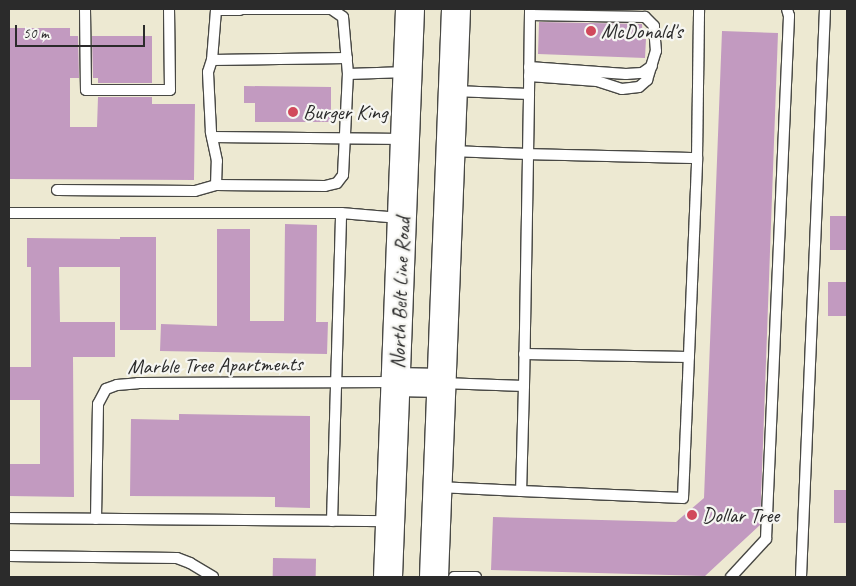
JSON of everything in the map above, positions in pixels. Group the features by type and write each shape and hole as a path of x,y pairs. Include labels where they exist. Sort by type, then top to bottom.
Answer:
{"main road":[{"name":"North Belt Line Road","path":"388,577 410,9"},
{"path":"434,577 456,9"},
{"path":"396,382 441,383"}],"lane":[{"path":"85,9 86,90 170,90 169,9"},
{"path":"57,190 195,191 216,185 325,186 337,183 343,175 348,74 343,17 331,9 212,9 212,60 208,72 212,138 217,162 216,185"},
{"path":"437,487 683,498 697,158 699,9"},
{"path":"731,577 766,539 789,16 787,9"},
{"path":"801,577 824,9"},
{"path":"521,491 530,12 645,17 651,21 656,36 656,51 647,80 639,87 631,89 616,88 597,81 529,71"},
{"path":"212,60 347,58"},
{"path":"529,71 626,74 642,73 652,66"},
{"path":"348,74 408,72"},
{"path":"453,91 529,94"},
{"path":"212,138 345,140 381,137 406,139"},
{"path":"451,151 697,158"},
{"path":"9,213 341,213 403,219"},
{"path":"332,521 341,213"},
{"path":"524,354 689,357"},
{"name":"Marble Tree Apartments","path":"96,519 98,404 106,389 117,385 138,383 396,382"},
{"path":"441,383 524,386"},
{"path":"9,518 390,521"},
{"path":"9,556 177,558 190,562 213,577"},
{"path":"454,577 476,577"}],"building":[{"name":"McDonald's","path":"539,22 642,24 643,39 646,39 645,58 538,54"},
{"path":"9,28 70,28 70,36 78,36 79,78 70,78 70,127 97,127 98,97 152,97 152,104 195,104 194,180 9,179"},
{"path":"722,31 778,33 760,525 705,576 491,570 493,517 676,522 704,498"},
{"path":"92,36 152,36 152,83 98,83 98,78 93,78"},
{"name":"Burger King","path":"244,86 331,87 331,122 255,122 255,103 244,103"},
{"path":"830,216 847,216 847,250 830,250"},
{"path":"285,224 317,225 316,322 328,322 327,354 160,351 161,324 217,326 217,229 250,229 250,321 284,321"},
{"path":"120,237 156,237 156,330 120,330 120,267 59,267 60,322 115,322 115,357 73,357 74,497 9,496 9,464 40,464 40,400 9,400 9,367 31,367 31,267 27,267 27,238 120,239"},
{"path":"828,282 847,282 847,316 828,316"},
{"path":"179,414 310,416 310,508 275,507 275,497 130,496 131,419 179,420"},
{"path":"834,490 847,490 847,523 834,523"},
{"path":"273,558 316,559 316,577 273,577"}],"place":[{"name":"McDonald's","path":"591,31"},
{"name":"Burger King","path":"293,112"},
{"name":"Dollar Tree","path":"692,515"}]}
